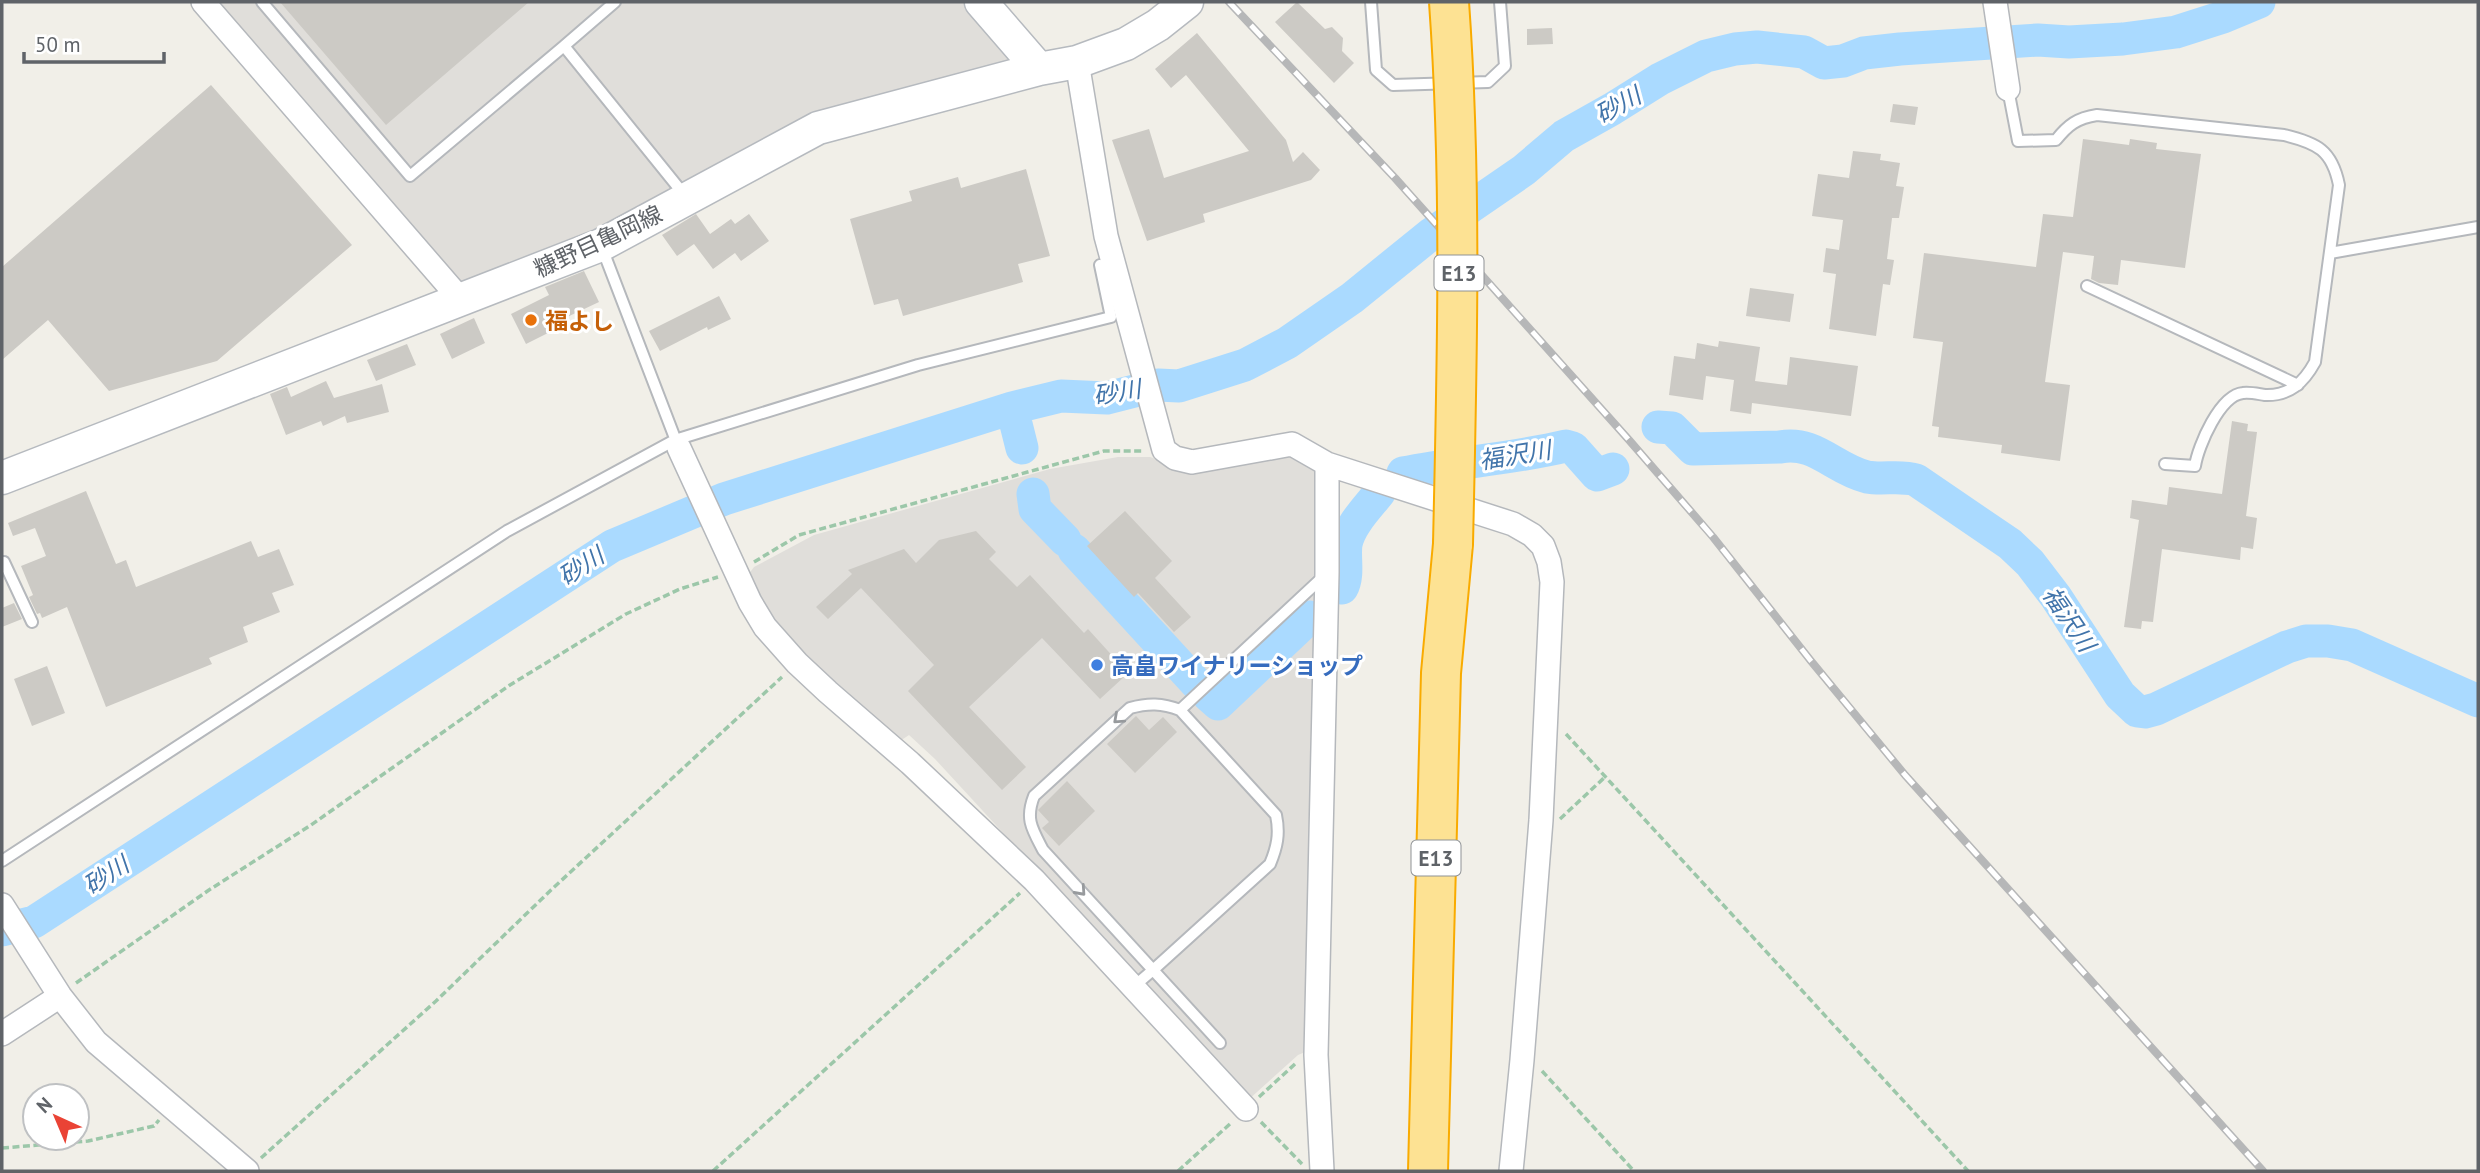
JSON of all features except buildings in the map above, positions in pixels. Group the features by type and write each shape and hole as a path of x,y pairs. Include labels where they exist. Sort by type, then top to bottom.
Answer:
{"highway":[{"name":"E13","path":"1440,1171 1456,672 1453,544 1459,300 1449,2"},
{"name":"E13","path":"1428,1171 1441,673 1453,544"}],"main road":[{"path":"981,2 1039,69"},
{"name":"糠野目亀岡線","path":"2,478 601,245 818,128 1039,69 1077,62 1126,44 1158,25 1187,2"}],"street":[{"path":"203,2 462,301"},
{"path":"1995,2 2008,89"},
{"path":"1077,62 1107,236 1162,442 1175,458 1192,462 1293,444 1327,464 1513,524 1532,535 1543,546 1552,582 1546,723 1541,820 1511,1171"},
{"path":"677,444 765,627 797,663 910,763 1034,880 1246,1109"},
{"path":"1313,1168 1327,573 1327,464"},
{"path":"2,905 57,992 96,1042 247,1171"},
{"path":"2,1034 57,992"}],"lane":[{"path":"262,2 410,176 615,2"},
{"path":"1371,2 1376,70 1393,85 1488,82 1505,66 1500,2"},
{"path":"564,46 687,198"},
{"path":"2008,89 2018,141 2056,140 2067,126 2079,118 2097,115 2284,135 2306,140 2319,147 2336,170 2339,185 2315,362 2307,376 2298,385 2281,394 2241,393 2229,399 2219,411 2197,451 2195,466 2165,464"},
{"path":"2330,253 2478,227"},
{"path":"601,245 677,444"},
{"path":"2,861 507,531 677,444 918,365 1111,317 1100,265"},
{"path":"2087,286 2298,385"},
{"path":"2,563 4,562 32,622"},
{"path":"1180,710 1327,573"},
{"path":"1132,988 1153,970 1270,864 1277,847 1276,815 1180,710 1163,704 1144,704 1130,708 1034,796 1028,811 1032,830 1043,850 1153,970 1220,1043"}],"path":[{"path":"57,992 311,825 510,685 626,614 734,567 799,535 1104,451 1162,442"},
{"path":"247,1171 436,1001 551,890 797,663"},
{"path":"1546,723 1562,731 1968,1171"},
{"path":"1541,820 1559,821 1605,777"},
{"path":"713,1171 1034,880"},
{"path":"1178,1171 1294,1065 1316,1055"},
{"path":"1522,1060 1542,1070 1634,1171"},
{"path":"2,1148 88,1141 154,1126 169,1106"},
{"path":"1246,1109 1313,1168"}],"shaded area":[{"path":"203,2 981,2 1039,69 818,128 462,301"},
{"path":"1291,451 1318,470 1310,1050 1298,1055 1247,1101 935,759 909,735 900,741 801,655 779,630 758,598 748,575 754,567 814,535 1050,469 1118,457 1150,457 1174,465"}],"waterway":[{"name":"砂川","path":"2,930 34,922 612,546 724,499 1012,408 1061,396 1107,398 1158,385 1179,386 1245,365 1287,343 1352,298 1431,234 1524,170 1564,136 1660,79 1706,56 1757,47 1804,52 1824,63 1843,61 1864,53 1900,49 2038,40 2069,42 2123,39 2176,32 2259,2"},
{"name":"福沢川","path":"1012,408 1022,448"},
{"name":"福沢川","path":"1658,427 1672,428 1693,449 1792,446 1814,451 1867,477 1916,480 2010,544 2030,563 2056,597 2120,695 2137,711 2156,709 2287,647 2306,641 2352,645 2478,701"},
{"name":"福沢川","path":"1403,473 1566,446 1573,448 1597,475 1613,469"},
{"name":"福沢川","path":"1342,588 1348,537 1379,493"},
{"name":"福沢川","path":"1033,494 1035,509 1065,540"},
{"name":"福沢川","path":"1074,550 1197,684"},
{"name":"福沢川","path":"1209,696 1218,704 1310,617"}],"railway":[{"path":"1229,2 1395,178 1629,440 1713,537 1905,775 2263,1171"}],"place":[{"name":"福よし","path":"531,320"},
{"name":"高畠ワイナリーショップ","path":"1097,665"}]}
